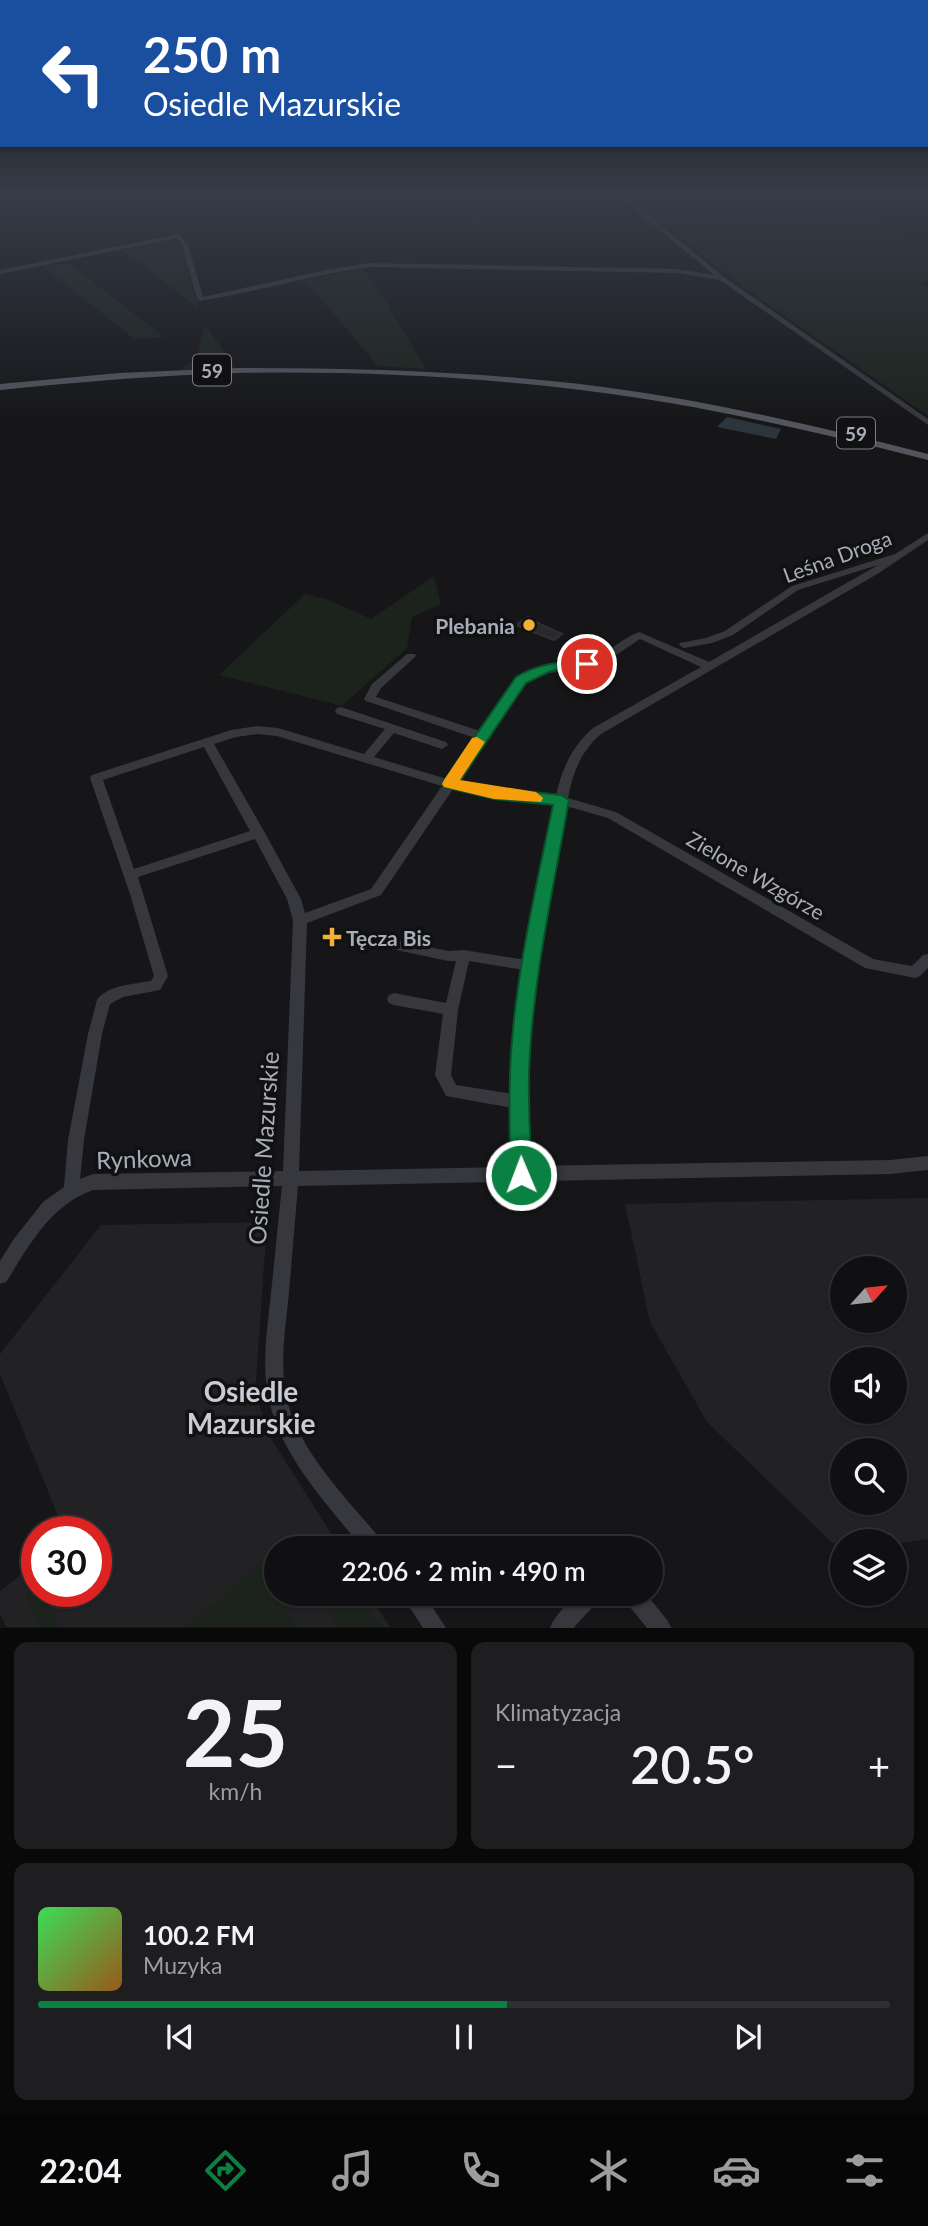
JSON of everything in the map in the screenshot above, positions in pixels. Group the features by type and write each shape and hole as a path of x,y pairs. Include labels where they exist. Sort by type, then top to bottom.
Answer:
{"main road":[{"name":"59","path":"0,387 128,374 306,368 488,376 606,388 754,414 928,455"}],"street":[{"path":"192,271 200,299 222,297 323,271"},
{"path":"676,271 722,278"},
{"path":"713,271 928,423"},
{"name":"Leśna Droga","path":"684,645 708,642 729,633 766,606 811,582 898,556 928,536"},
{"path":"915,546 927,551"},
{"path":"521,1175 522,1036 531,966 561,800 571,766 583,742 709,666 876,572 898,556"},
{"path":"300,920 376,892 513,691 528,675 551,666 597,662 639,635 709,666"},
{"path":"411,656 376,686 370,699 482,736"},
{"path":"341,711 442,745"},
{"path":"366,759 392,728"},
{"path":"72,1188 71,1164 87,1087 92,1041 104,1000 121,992 155,986 161,976 96,778 235,733 257,730 278,732 450,784 494,793 561,800"},
{"name":"Osiedle Mazurskie","path":"207,742 294,899 300,920 291,1178 275,1320 273,1364 276,1394 284,1422 297,1446 366,1536"},
{"name":"Zielone Wzgórze","path":"561,800 612,816 870,964 915,972 928,959"},
{"path":"130,875 259,833"},
{"path":"387,943 447,956 464,954 531,966"},
{"path":"464,954 451,1010 443,1075 451,1091 520,1102"},
{"path":"394,999 451,1010"},
{"name":"Rynkowa","path":"0,1276 55,1199 72,1188 93,1182 890,1167 928,1163"},
{"path":"420,1606 436,1628"},
{"path":"560,1628 578,1606"},
{"path":"642,1606 661,1628"}],"shaded area":[{"path":"49,271 78,271 163,337 134,339"},
{"path":"150,271 188,271 198,308"},
{"path":"363,271 427,369 378,366 313,289 292,283"},
{"path":"722,271 928,271 928,278 920,284 928,286 928,416"},
{"path":"205,324 235,368 180,370 197,358"},
{"path":"727,417 781,429 776,439 717,427"},
{"path":"434,576 441,604 412,617 407,648 342,706 219,675 305,594 329,600 371,619"},
{"path":"928,1198 928,1539 907,1542 907,1529 830,1529 830,1540 707,1422 650,1322 625,1204"},
{"path":"267,1222 255,1394 272,1440 333,1536 264,1536 264,1606 377,1606 390,1627 6,1627 0,1614 0,1591 21,1575 21,1607 112,1607 112,1516 58,1516 0,1374 0,1354 101,1225"},
{"path":"259,1564 264,1572 264,1606 284,1606 297,1627 186,1627"},
{"path":"325,1606 368,1606 381,1627 338,1627"},
{"path":"31,1607 50,1607 59,1627 41,1627"}],"building":[{"path":"528,617 562,634 554,640 516,625"}],"slow traffic":[{"path":"477,742 450,784 536,798"}],"place":[{"name":"Plebania","path":"529,625"},
{"name":"Tęcza Bis","path":"332,937"}],"district":[{"name":"Osiedle Mazurskie","path":"251,1407"}],"route":[{"path":"521,1175 522,1036 539,918 561,800 494,793 450,784 521,680 551,666 587,664"}]}
